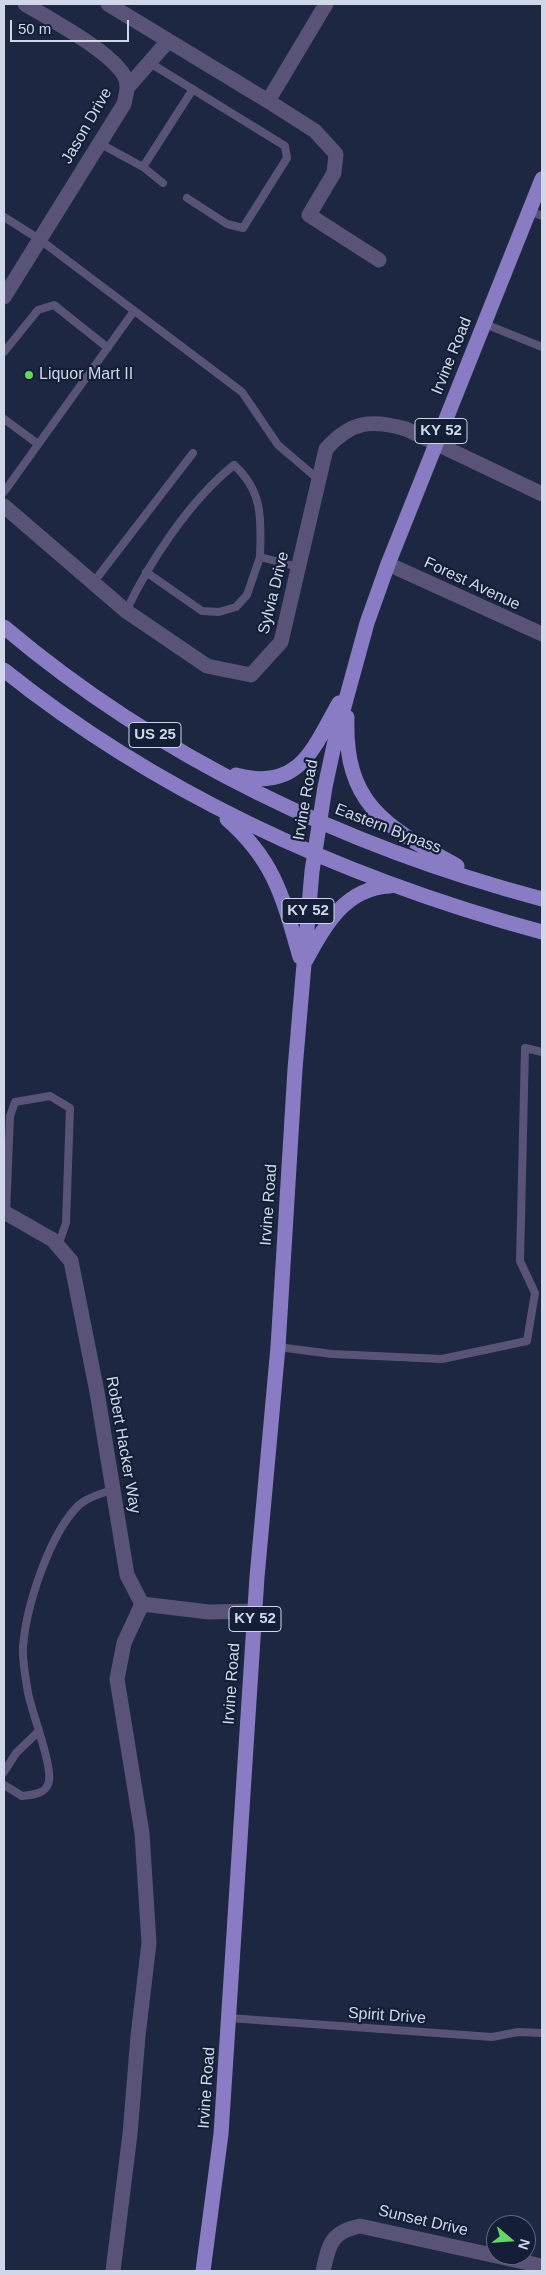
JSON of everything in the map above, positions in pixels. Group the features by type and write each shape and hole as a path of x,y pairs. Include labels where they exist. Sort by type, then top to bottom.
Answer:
{"main road":[{"name":"Irvine Road","path":"203,2271 221,2134 255,1611 278,1347 303,966 319,822 336,736 349,687 388,564 485,324 536,214 542,179"},
{"name":"Eastern Bypass","path":"4,626 94,696 213,769 319,822 404,856 542,898"},
{"name":"US 25","path":"4,670 95,736 154,773 209,803 314,855 392,886 542,932"},
{"path":"213,769 250,779 268,780 284,777 297,769 307,758 349,687"},
{"path":"349,687 348,754 352,772 370,806 401,834 488,883"},
{"path":"209,803 253,844 268,864 280,888 303,966"},
{"path":"303,966 313,946 344,903 358,893 377,887 392,886"}],"street":[{"name":"Jason Drive","path":"4,296 124,104 128,88 124,77 106,56 25,4"},
{"path":"108,4 315,131 336,154 334,173 309,215 379,260"},
{"path":"268,101 326,4"},
{"path":"128,88 168,41"},
{"name":"Sylvia Drive","path":"4,506 126,611 207,666 251,675 281,642 326,449 339,434 363,423 384,423 406,430 542,494"},
{"name":"Forest Avenue","path":"388,564 542,634"},
{"name":"Robert Hacker Way","path":"5,1212 53,1240 71,1261 97,1392 127,1575 142,1604"},
{"path":"113,2271 130,2134 138,2036 149,1943 142,1833 117,1679 124,1643 142,1604 210,1612 255,1611"},
{"name":"Sunset Drive","path":"323,2271 328,2248 336,2236 347,2228 360,2226 542,2266"}],"lane":[{"path":"150,63 286,146 287,158 244,228 227,224 187,198"},
{"path":"143,167 192,89"},
{"path":"99,143 143,167 163,183"},
{"path":"4,217 40,239 242,392 278,445 318,479"},
{"path":"4,352 38,310 54,305 108,348"},
{"path":"4,492 134,311"},
{"path":"485,324 542,347"},
{"path":"4,419 38,444"},
{"path":"93,583 194,453"},
{"path":"126,611 146,572 209,486 234,466 256,492 261,520 260,557 247,595 236,607 219,612 202,611 146,572"},
{"path":"260,557 298,566"},
{"path":"278,1347 332,1354 442,1359 527,1341 535,1293 520,1261 525,1048 542,1052"},
{"path":"5,1212 10,1116 15,1102 50,1096 70,1108 66,1223 58,1246"},
{"path":"4,1785 22,1796 37,1794 45,1789 49,1781 47,1766 28,1693 23,1649 29,1605 62,1527 80,1504 113,1490"},
{"path":"4,1772 16,1753 38,1732"},
{"name":"Spirit Drive","path":"229,2018 492,2037 518,2032 542,2033"}],"place":[{"name":"Liquor Mart II","path":"29,375"}]}
